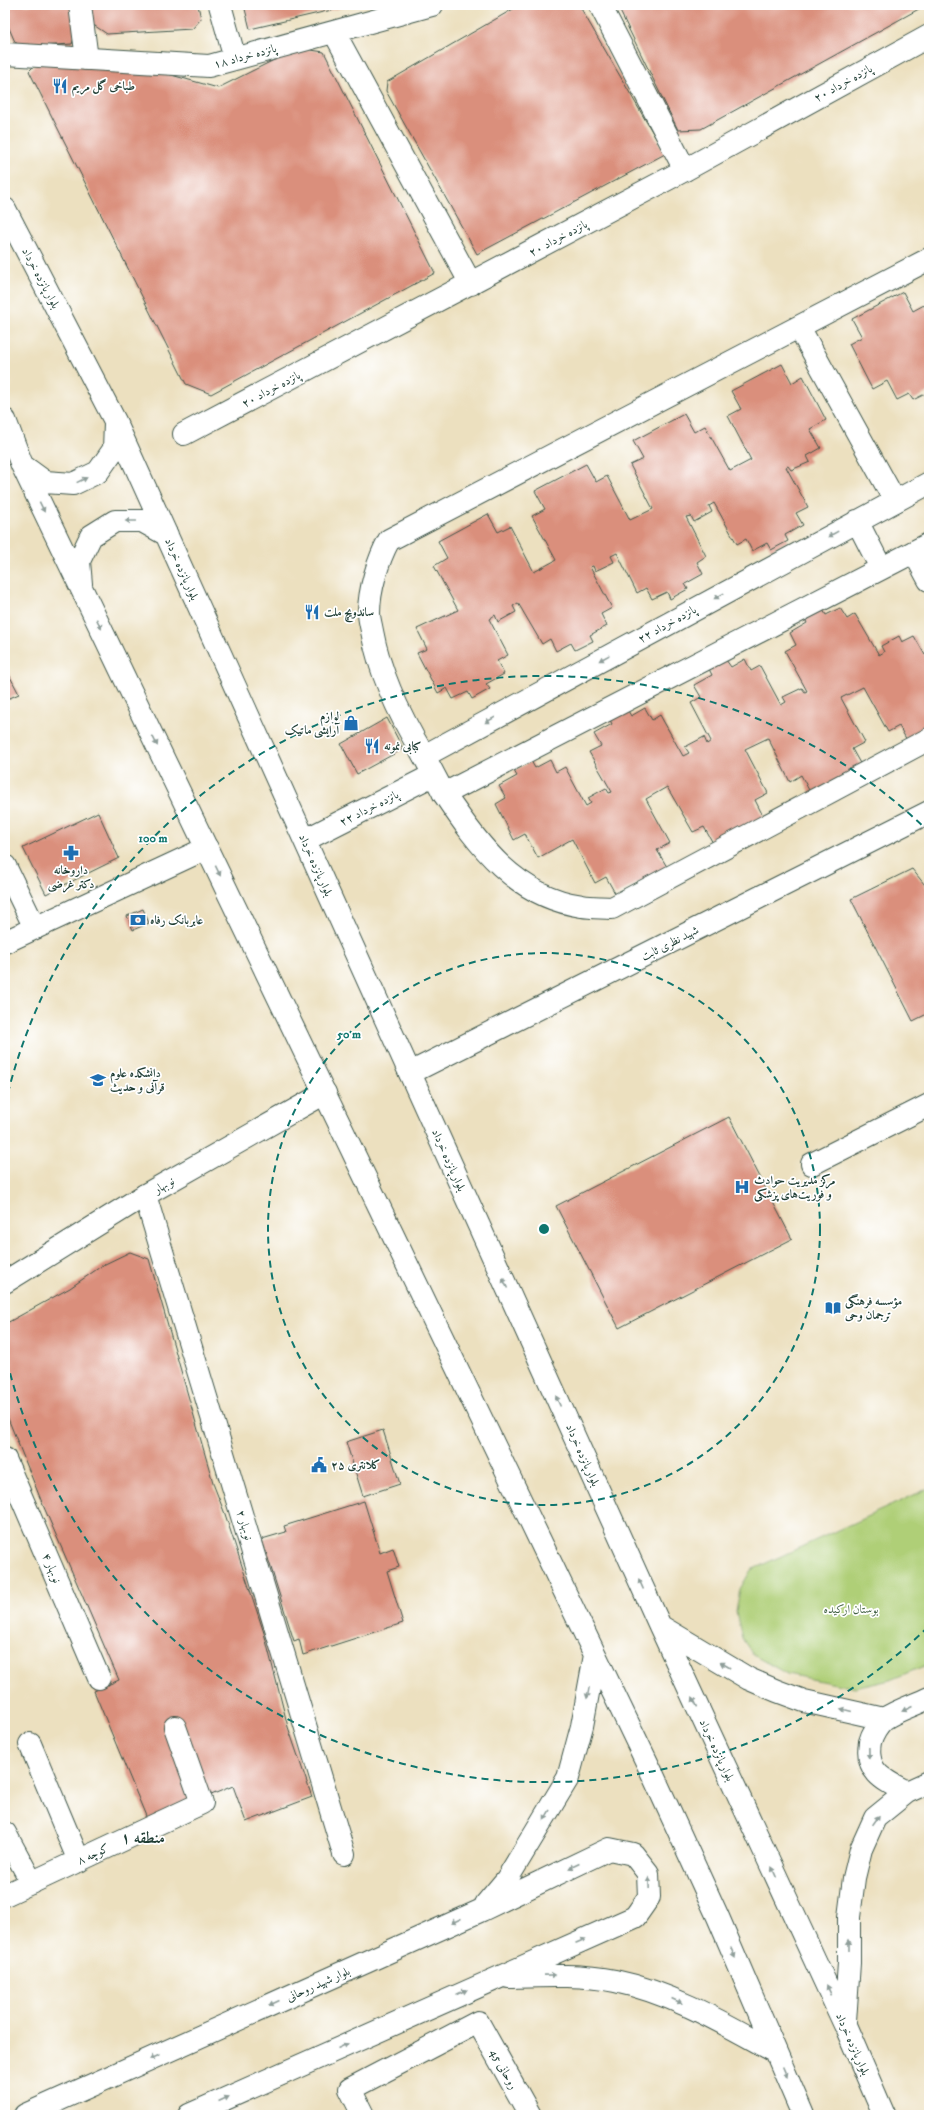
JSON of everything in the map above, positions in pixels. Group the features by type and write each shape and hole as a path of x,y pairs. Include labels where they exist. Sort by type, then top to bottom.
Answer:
{"main road":[{"path":"80,5 87,59"},
{"path":"220,5 234,60"},
{"name":"پانزده خرداد ۱۸","path":"5,54 209,66 432,5"},
{"path":"600,5 686,170"},
{"path":"334,32 471,284"},
{"name":"پانزده خرداد ۲۰","path":"184,434 686,170 929,36"},
{"name":"بلوار پانزده خرداد","path":"5,209 116,421 660,1626 845,2025 884,2115"},
{"path":"929,259 389,540 378,562 369,613 375,651 391,692 409,731 469,832 494,861 520,882 548,896 581,906 612,908 929,739"},
{"path":"799,327 895,501"},
{"path":"5,420 22,465 595,1655 718,1917 804,2115"},
{"path":"22,465 45,482 73,484 98,472 114,449 116,421"},
{"name":"پانزده خرداد ۲۲","path":"434,775 857,521 895,501 927,489"},
{"path":"82,588 79,561 91,536 97,532 115,521 142,521 167,535"},
{"path":"857,521 880,568"},
{"path":"921,548 929,580"},
{"name":"پانزده خرداد ۲۲","path":"305,840 434,775 921,548"},
{"name":"شهید نظری ثابت","path":"410,1073 929,812"},
{"path":"5,942 207,848"},
{"path":"5,866 35,928"},
{"name":"نوبهار","path":"5,1282 145,1195 325,1093"},
{"path":"812,1164 929,1104"},
{"name":"نوبهار ۲","path":"145,1195 344,1854"},
{"name":"نوبهار ۴","path":"5,1459 99,1678"},
{"path":"660,1626 749,1679 777,1691 804,1701 884,1719"},
{"path":"482,1910 507,1879 568,1778 582,1726 595,1655"},
{"path":"907,1792 885,1781 870,1765 868,1752 871,1735 884,1719 929,1698"},
{"name":"کوچه ۸","path":"5,1895 202,1803 175,1727"},
{"path":"30,1744 79,1860"},
{"path":"845,2025 849,1964 849,1917 854,1878 861,1850 875,1818 907,1792 929,1782"},
{"path":"5,1832 32,1883"},
{"name":"بلوار شهید روحانی","path":"25,2115 482,1910 609,1850 633,1854 648,1873 650,1897 635,1917 497,1977"},
{"path":"189,2115 497,1977 555,1975 614,1981 666,1996 714,2018 776,2052"},
{"name":"روحانی 45","path":"363,2115 350,2088 478,2022 530,2115"}],"green space":[{"name":"بوستان ارکیده","path":"929,1488 929,1664 890,1680 855,1688 787,1674 753,1655 742,1638 736,1612 740,1589 751,1570"}],"building":[{"path":"5,5 74,5 77,27 72,44 23,47 15,42 5,19"},
{"path":"90,5 198,5 201,19 192,29 107,34 92,24"},
{"path":"244,5 349,5 349,6 250,29"},
{"path":"520,5 579,5 665,154 477,254 386,91 387,82"},
{"path":"617,5 926,5 701,129 678,130"},
{"path":"298,48 324,52 435,273 211,394 186,384 29,71 38,62 164,73 218,88"},
{"path":"903,292 913,311 924,305 929,314 929,392 913,400 909,394 897,400 887,381 872,389 849,344 862,337 852,319"},
{"path":"782,364 792,383 803,376 826,420 810,429 821,448 807,456 810,462 791,470 788,466 786,467 808,507 796,513 803,525 785,535 788,541 771,550 767,543 752,551 746,539 737,544 714,503 709,506 712,512 694,522 691,516 686,517 706,556 697,562 703,574 685,584 688,589 670,599 667,592 652,599 646,588 637,593 617,553 611,556 614,562 595,571 593,566 590,567 612,608 601,614 607,626 590,635 593,641 575,650 571,643 556,651 550,639 542,644 518,603 513,606 516,612 498,622 495,615 489,619 508,655 497,661 504,674 486,684 490,689 472,699 468,692 453,699 447,688 438,693 417,653 427,649 417,629 458,610 434,566 447,558 438,541 488,514 498,532 510,526 534,572 556,560 532,516 545,509 535,491 586,464 596,482 607,476 630,520 653,509 630,465 643,459 633,441 684,414 694,432 705,426 730,471 751,460 728,416 741,409 731,391"},
{"path":"822,608 826,615 840,608 847,619 855,614 879,655 884,652 881,646 899,636 902,642 914,636 925,655 929,653 929,733 909,744 899,726 888,732 863,687 841,698 865,742 852,749 862,767 811,794 801,775 790,782 768,738 745,749 768,793 755,800 764,818 714,845 704,827 693,832 667,787 646,799 670,843 657,850 667,867 616,895 606,877 595,883 572,839 538,858 525,834 514,840 496,804 506,798 499,786 517,776 514,771 531,761 535,768 550,760 556,772 565,767 586,806 591,803 588,798 606,788 609,793 612,792 589,752 601,746 594,734 612,724 609,718 627,709 631,716 645,708 652,720 660,715 683,756 689,753 685,747 704,737 707,744 711,741 691,703 701,697 694,685 712,675 709,669 726,660 731,667 745,659 751,671 760,666 781,705 786,702 783,697 802,688 805,692 807,691 785,651 796,645 790,633 807,623 804,617"},
{"path":"5,667 19,694 5,700"},
{"name":"کبابی نمونه","path":"387,718 403,749 357,774 341,744"},
{"name":"داروخانه دکتر غرضی","path":"98,812 119,858 46,894 23,848"},
{"path":"912,869 929,890 929,1013 913,1021 851,899"},
{"name":"عابربانک رفاه","path":"143,909 149,923 133,930 127,916"},
{"path":"729,1117 792,1239 619,1328 556,1206"},
{"path":"130,1252 149,1259 214,1486 225,1514 264,1633 288,1727 312,1797 246,1822 233,1786 148,1821 94,1691 119,1680 43,1505 5,1411 5,1324 70,1288 103,1265"},
{"path":"383,1430 400,1484 363,1496 346,1442"},
{"path":"364,1501 380,1553 393,1548 399,1567 387,1571 403,1623 303,1655 299,1639 294,1641 262,1539 286,1532 284,1526"}],"place":[{"name":"طباخی گل مریم","path":"60,86"},
{"name":"ساندویچ ملت","path":"312,612"},
{"name":"لوازم آرایشی ماتیک","path":"351,723"},
{"name":"کبابی نمونه","path":"372,746"},
{"name":"داروخانه دکتر غرضی","path":"71,853"},
{"name":"عابربانک رفاه","path":"138,920"},
{"name":"دانشکده علوم قرآنی و حدیث","path":"98,1080"},
{"name":"مرکز مدیریت حوادث و فوریت‌های پزشکی","path":"742,1187"},
{"name":"مؤسسه فرهنگی ترجمان وحی","path":"833,1308"},
{"name":"کلانتری ۲۵","path":"319,1465"}],"district":[{"name":"منطقه ۱","path":"143,1837"}]}
